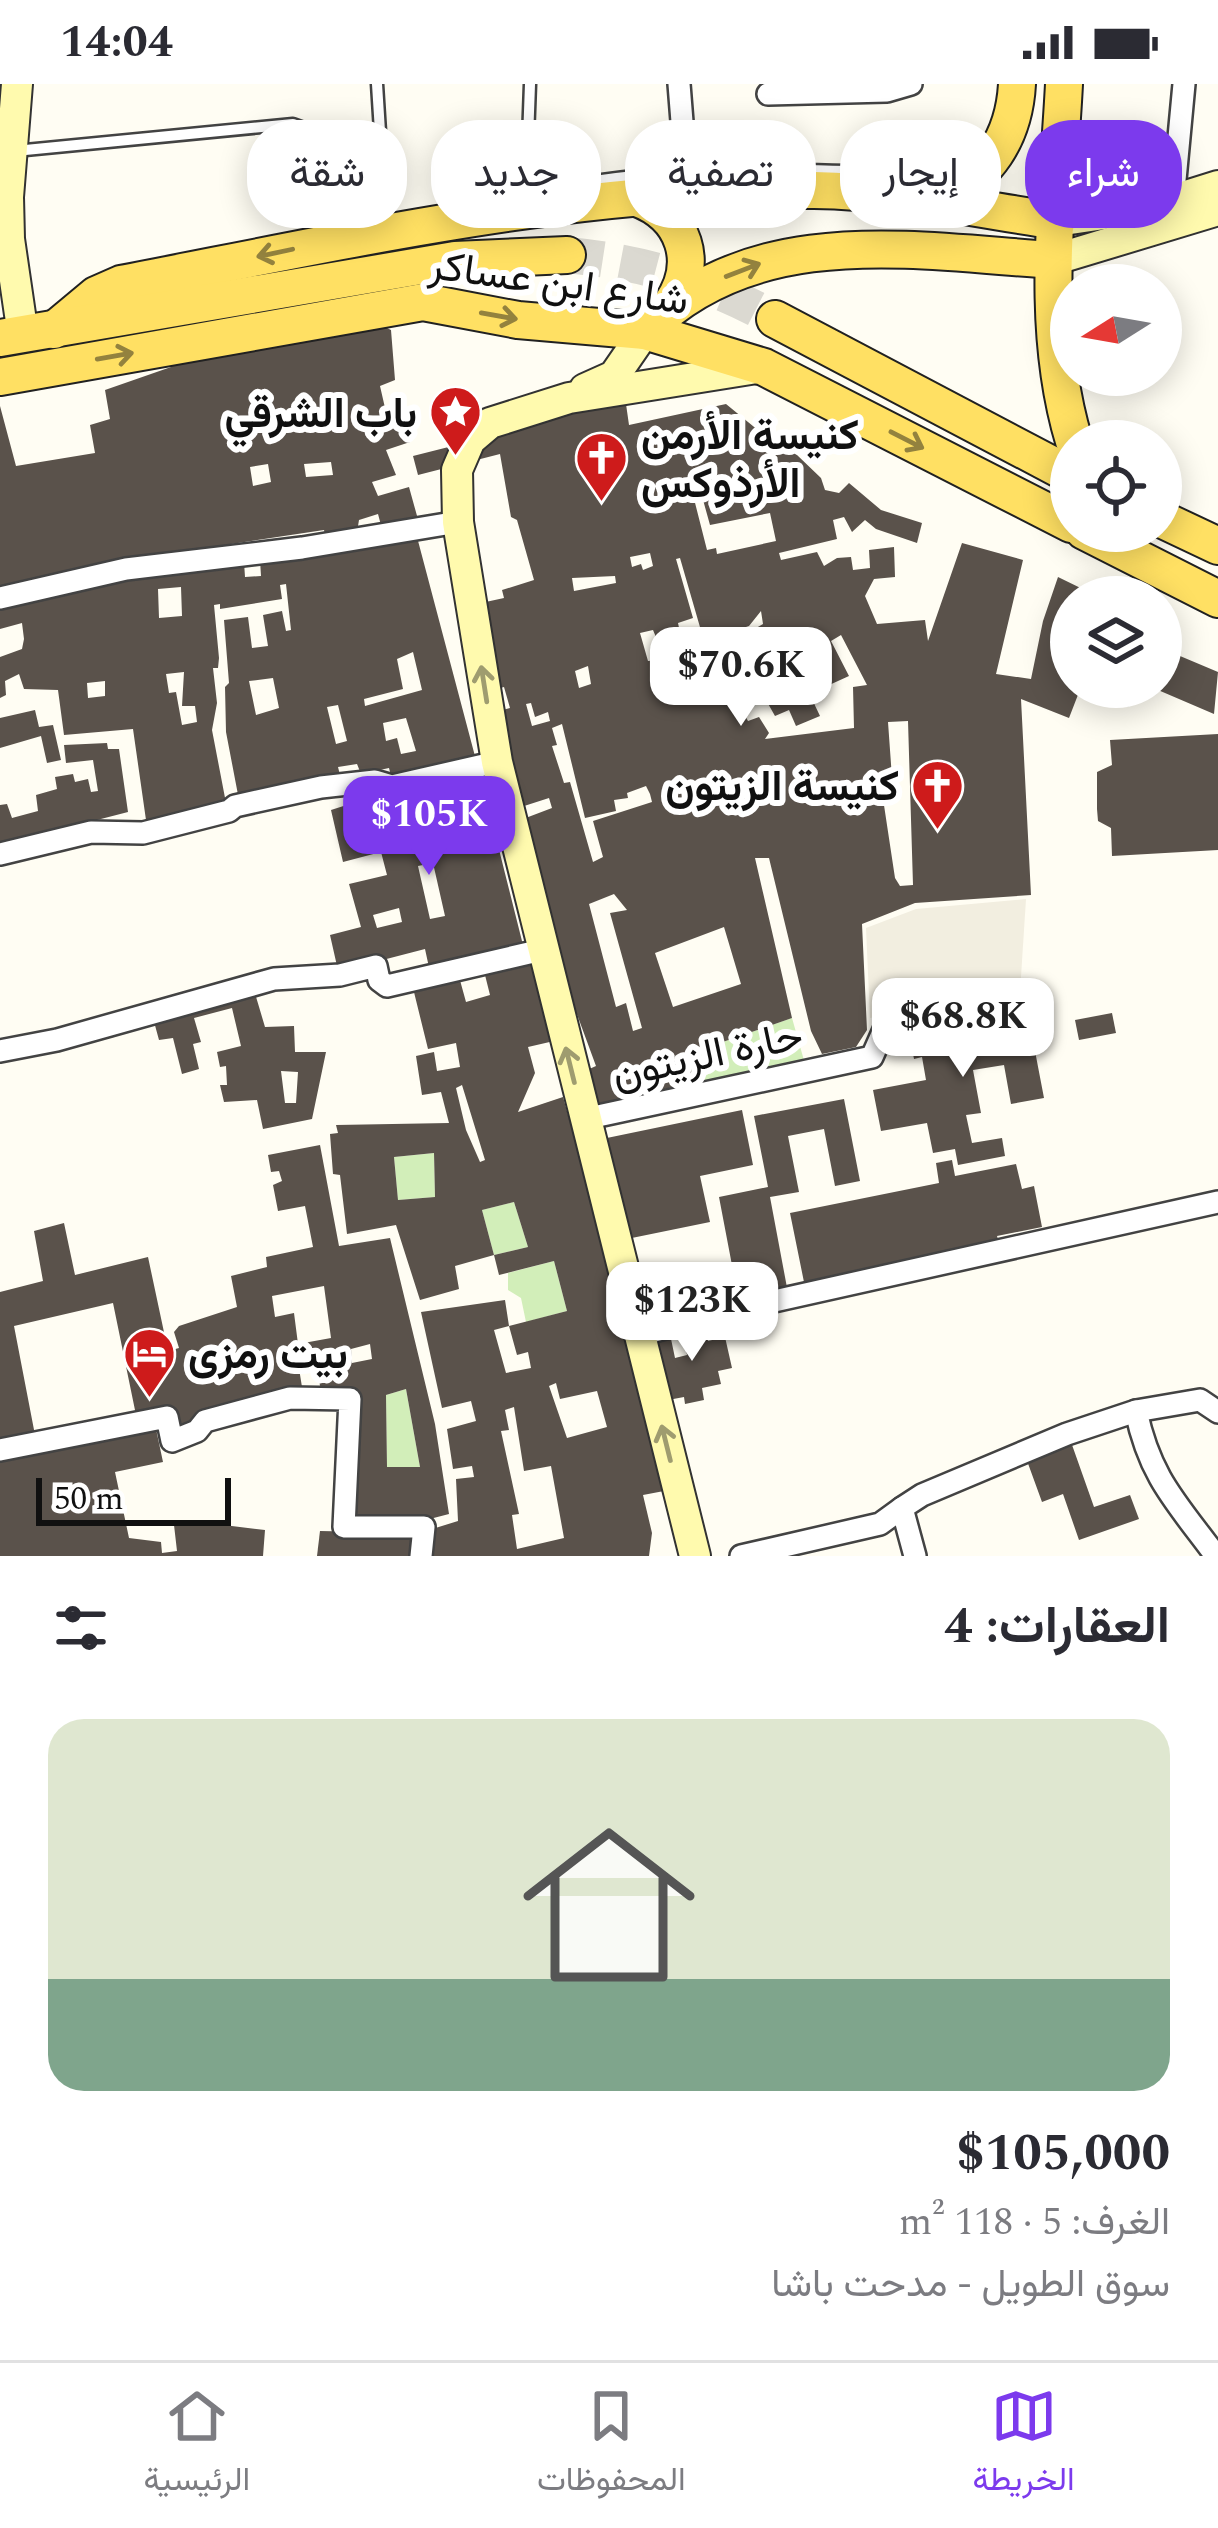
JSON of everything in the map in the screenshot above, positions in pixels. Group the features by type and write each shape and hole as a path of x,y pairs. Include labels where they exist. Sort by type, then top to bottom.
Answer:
{"main road":[{"path":"1001,149 1011,126 1017,84"},
{"path":"1062,120 1064,84"},
{"path":"25,334 122,284 431,224"},
{"path":"645,331 680,292 687,264 677,228"},
{"path":"1056,228 1053,260 1059,374 1069,420"},
{"path":"671,304 746,268 826,250 1053,260"},
{"name":"شارع ابن عساكر","path":"25,334 455,260 567,255"},
{"name":"شارع ابن عساكر","path":"0,377 423,302 518,320 645,331 764,367 1050,513"},
{"path":"775,319 1050,464"},
{"path":"1182,529 1218,546"},
{"path":"1125,552 1218,599"}],"street":[{"path":"17,84 9,239 25,334"},
{"path":"679,84 682,120"},
{"path":"768,94 887,91 911,84"},
{"path":"1181,120 1184,84"},
{"path":"1182,198 1218,186"},
{"path":"1053,260 1218,210"},
{"path":"645,331 614,376 569,398 490,423 470,440 459,459 458,522 497,762 695,1556"},
{"path":"569,398 764,367"},
{"path":"0,598 126,569 302,548 458,522"},
{"path":"0,854 91,832 143,833 235,806 321,788 375,781 392,786 497,762"},
{"path":"0,1051 290,976 340,975 376,966 379,980 387,986 542,950"},
{"name":"حارة الزيتون","path":"584,1119 872,1057 891,1014"},
{"path":"639,1335 1218,1202"},
{"path":"0,1450 167,1418 172,1441 197,1431 205,1421 290,1398 350,1400 344,1527 424,1527 421,1556"},
{"path":"741,1556 880,1525 902,1508 1033,1448 1136,1411 1209,1406"},
{"path":"1136,1411 1145,1454 1216,1556"},
{"path":"902,1508 915,1556"}],"lane":[{"path":"377,84 386,231"},
{"path":"529,120 530,84"},
{"path":"12,152 293,124 332,138 350,237"}],"green space":[{"path":"792,1018 807,1071 696,1095 688,1054"},
{"path":"434,1153 435,1197 398,1200 394,1157"},
{"path":"514,1202 528,1247 494,1255 482,1210"},
{"path":"554,1261 567,1311 526,1322 521,1298 508,1290 508,1273"},
{"path":"406,1389 420,1467 387,1467 386,1395"}],"shaded area":[{"path":"1026,899 1020,992 870,1018 866,928 916,909"}],"building":[{"path":"365,317 391,330 395,380 380,386 388,421 402,420 410,442 386,450 396,475 372,482 378,496 409,487 419,523 382,529 378,514 359,520 357,532 326,538 324,530 113,562 0,588 0,406 16,466 95,453 90,425 110,419 105,390 171,367 169,356","holes":["331,462 333,475 306,477 304,464","268,464 271,482 253,486 250,467"]},
{"path":"626,404 629,425 726,404 759,431 773,432 821,478 825,490 839,493 849,483 881,510 922,523 917,543 876,529 865,520 852,532 844,517 833,520 837,539 779,553 781,560 817,552 824,566 851,557 853,570 870,568 869,550 894,547 895,577 874,579 865,596 877,624 925,620 928,641 962,543 1023,560 996,674 1031,679 1050,600 1050,708 1073,708 1069,718 1021,699 1031,895 915,903 862,924 867,1030 856,1047 822,1054 811,1031 769,858 755,858 792,1018 688,1054 694,1082 598,1105 587,1070 596,1066 571,998 523,819 552,808 549,798 521,807 495,712 510,708 504,687 497,689 481,603 504,598 502,590 534,580 517,520 511,517 500,454 418,475 413,456 496,435 494,427","holes":["700,489 710,525 770,513 776,541 717,554 716,548 707,550 692,491","650,553 653,566 632,567 630,557","680,558 704,641 749,626 761,611 763,624 665,681 661,660 648,661 640,633 653,630 668,666 703,649 698,636 682,642 678,623 693,618 676,559","615,576 616,583 574,591 572,578","841,635 867,685 853,687 854,728 765,739 769,733 759,717 748,721 717,665 724,661 732,677 748,668 775,716 789,710 796,726 820,716 810,695 821,690 805,660 811,656 827,686 849,676 831,641","588,666 591,684 579,688 575,671","531,703 535,717 548,712 550,721 532,726 526,704","908,721 913,885 900,886 895,878 882,792 893,792 888,722","562,724 585,818 616,811 614,800 628,798 627,793 646,786 650,794 652,802 593,821 603,857 593,862 570,782 564,783 552,746 557,745 552,728","614,894 627,910 610,913 642,1028 633,1031 626,1003 616,1007 589,904","724,927 741,984 673,1007 655,953"]},
{"path":"417,537 476,760 392,780 389,768 361,774 357,764 338,767 341,779 239,800 226,732 225,687 229,683 224,620 248,617 252,648 268,646 263,615 282,611 286,631 291,630 286,584 280,585 282,599 220,609 220,604 214,605 219,658 218,668 213,668 217,703 212,730 226,803 147,827 133,729 64,735 58,690 24,689 19,674 5,681 6,695 0,698 0,657 22,649 24,639 22,623 0,629 0,603 122,576 244,562 245,577 261,576 260,560","holes":["181,587 182,616 159,618 158,589","413,652 422,690 365,706 364,699 403,689 397,659","184,672 182,706 195,706 197,722 182,725 176,692 169,693 166,674","273,678 279,708 256,715 249,681","105,681 105,696 88,698 87,683","338,705 347,741 336,744 327,707","406,718 416,751 401,754 397,738 386,741 383,723"]},
{"path":"1182,657 1218,672 1214,714 1182,700"},
{"path":"35,710 39,727 53,725 61,760 47,763 41,736 0,748 0,718"},
{"path":"1218,734 1218,850 1112,856 1111,828 1098,821 1097,809 1097,772 1112,765 1110,740"},
{"path":"107,743 108,749 119,749 128,812 0,845 0,805 7,804 12,818 38,811 36,795 57,789 55,777 73,774 75,782 88,779 91,792 98,791 93,760 66,763 64,745"},
{"path":"479,770 524,949 430,972 425,949 337,966 330,935 361,927 349,884 387,875 381,852 343,862 331,810 356,802 366,835 378,832 371,798","holes":["433,863 445,916 430,919 418,866","399,908 402,922 377,928 373,915"]},
{"path":"533,960 554,1041 528,1047 535,1073 518,1112 563,1097 664,1491 643,1495 652,1533 649,1556 432,1556 429,1530 458,1521 456,1479 474,1477 472,1466 453,1469 447,1429 476,1421 471,1401 442,1408 421,1312 505,1300 509,1326 567,1311 554,1261 499,1275 494,1255 455,1266 459,1289 420,1300 396,1225 347,1234 340,1175 333,1174 330,1134 338,1133 336,1125 449,1123 441,1092 422,1095 416,1056 434,1052 437,1071 460,1067 456,1043 428,1049 412,984 458,973 466,1002 490,995 484,971","holes":["462,1085 485,1160 480,1162 456,1088","434,1153 435,1197 398,1200 394,1157","514,1202 528,1247 494,1255 482,1210","509,1326 517,1355 528,1352 531,1368 506,1373 494,1330","556,1383 560,1399 597,1391 607,1427 567,1438 549,1386","514,1407 524,1471 551,1466 564,1538 517,1549 512,1515 519,1514 501,1431 509,1430 505,1410"]},
{"path":"254,990 265,1027 294,1026 295,1052 326,1052 312,1119 263,1129 257,1100 224,1102 220,1085 227,1085 226,1066 220,1067 217,1052 241,1046 232,1008 194,1018 201,1042 193,1044 199,1069 182,1074 173,1038 159,1040 153,1018","holes":["281,1071 298,1072 296,1103 285,1103"]},
{"path":"1026,1004 1044,1098 1011,1104 1004,1065 973,1070 981,1113 966,1115 972,1143 1002,1138 1005,1156 958,1165 955,1149 933,1153 927,1123 881,1131 873,1090 926,1080 922,1057 914,1059 908,1028 933,1024 934,1030 946,1028 945,1022 973,1016 975,1024 989,1022 987,1011"},
{"path":"1112,1013 1116,1033 1079,1040 1075,1020"},
{"path":"844,1099 860,1181 835,1186 824,1129 788,1136 799,1192 770,1197 788,1293 739,1302 719,1197 768,1187 754,1116"},
{"path":"742,1110 753,1165 700,1176 710,1222 622,1240 602,1139"},
{"path":"320,1145 339,1246 390,1238 435,1424 449,1514 422,1521 352,1521 356,1392 321,1393 315,1351 297,1356 302,1387 194,1416 196,1424 175,1431 136,1415 113,1303 14,1326 35,1435 0,1441 0,1292 43,1281 34,1231 64,1223 75,1275 148,1257 168,1351 179,1348 174,1332 179,1326 237,1307 231,1276 267,1267 266,1257 313,1247 305,1206 278,1211 273,1185 282,1181 279,1171 271,1172 268,1155","holes":["324,1286 331,1338 298,1344 294,1313 275,1317 272,1296","370,1344 372,1359 352,1363 351,1349","406,1389 420,1467 387,1467 386,1395"]},
{"path":"952,1160 955,1176 1016,1164 1022,1189 1034,1186 1042,1227 997,1236 999,1243 805,1287 790,1213 939,1183 936,1163"},
{"path":"705,1324 708,1341 725,1337 732,1368 718,1371 721,1384 702,1388 704,1400 685,1404 684,1397 668,1400 654,1338 670,1334 675,1358 687,1355 682,1329"},
{"path":"156,1429 163,1462 115,1472 129,1538 161,1542 162,1553 177,1551 174,1525 199,1522 265,1530 263,1556 0,1556 0,1462"},
{"path":"1071,1442 1094,1507 1130,1495 1139,1519 1079,1540 1063,1494 1042,1502 1026,1458"},
{"path":"320,1531 416,1533 414,1556 317,1556"}],"tunnel":[{"path":"567,255 675,276 775,319"}],"place":[{"name":"باب الشرقي","path":"456,458"},
{"name":"كنيسة الأرمن الأرذوكس","path":"602,504"},
{"name":"كنيسة الزيتون","path":"938,831"},
{"name":"بيت رمزى","path":"149,1399"}]}
